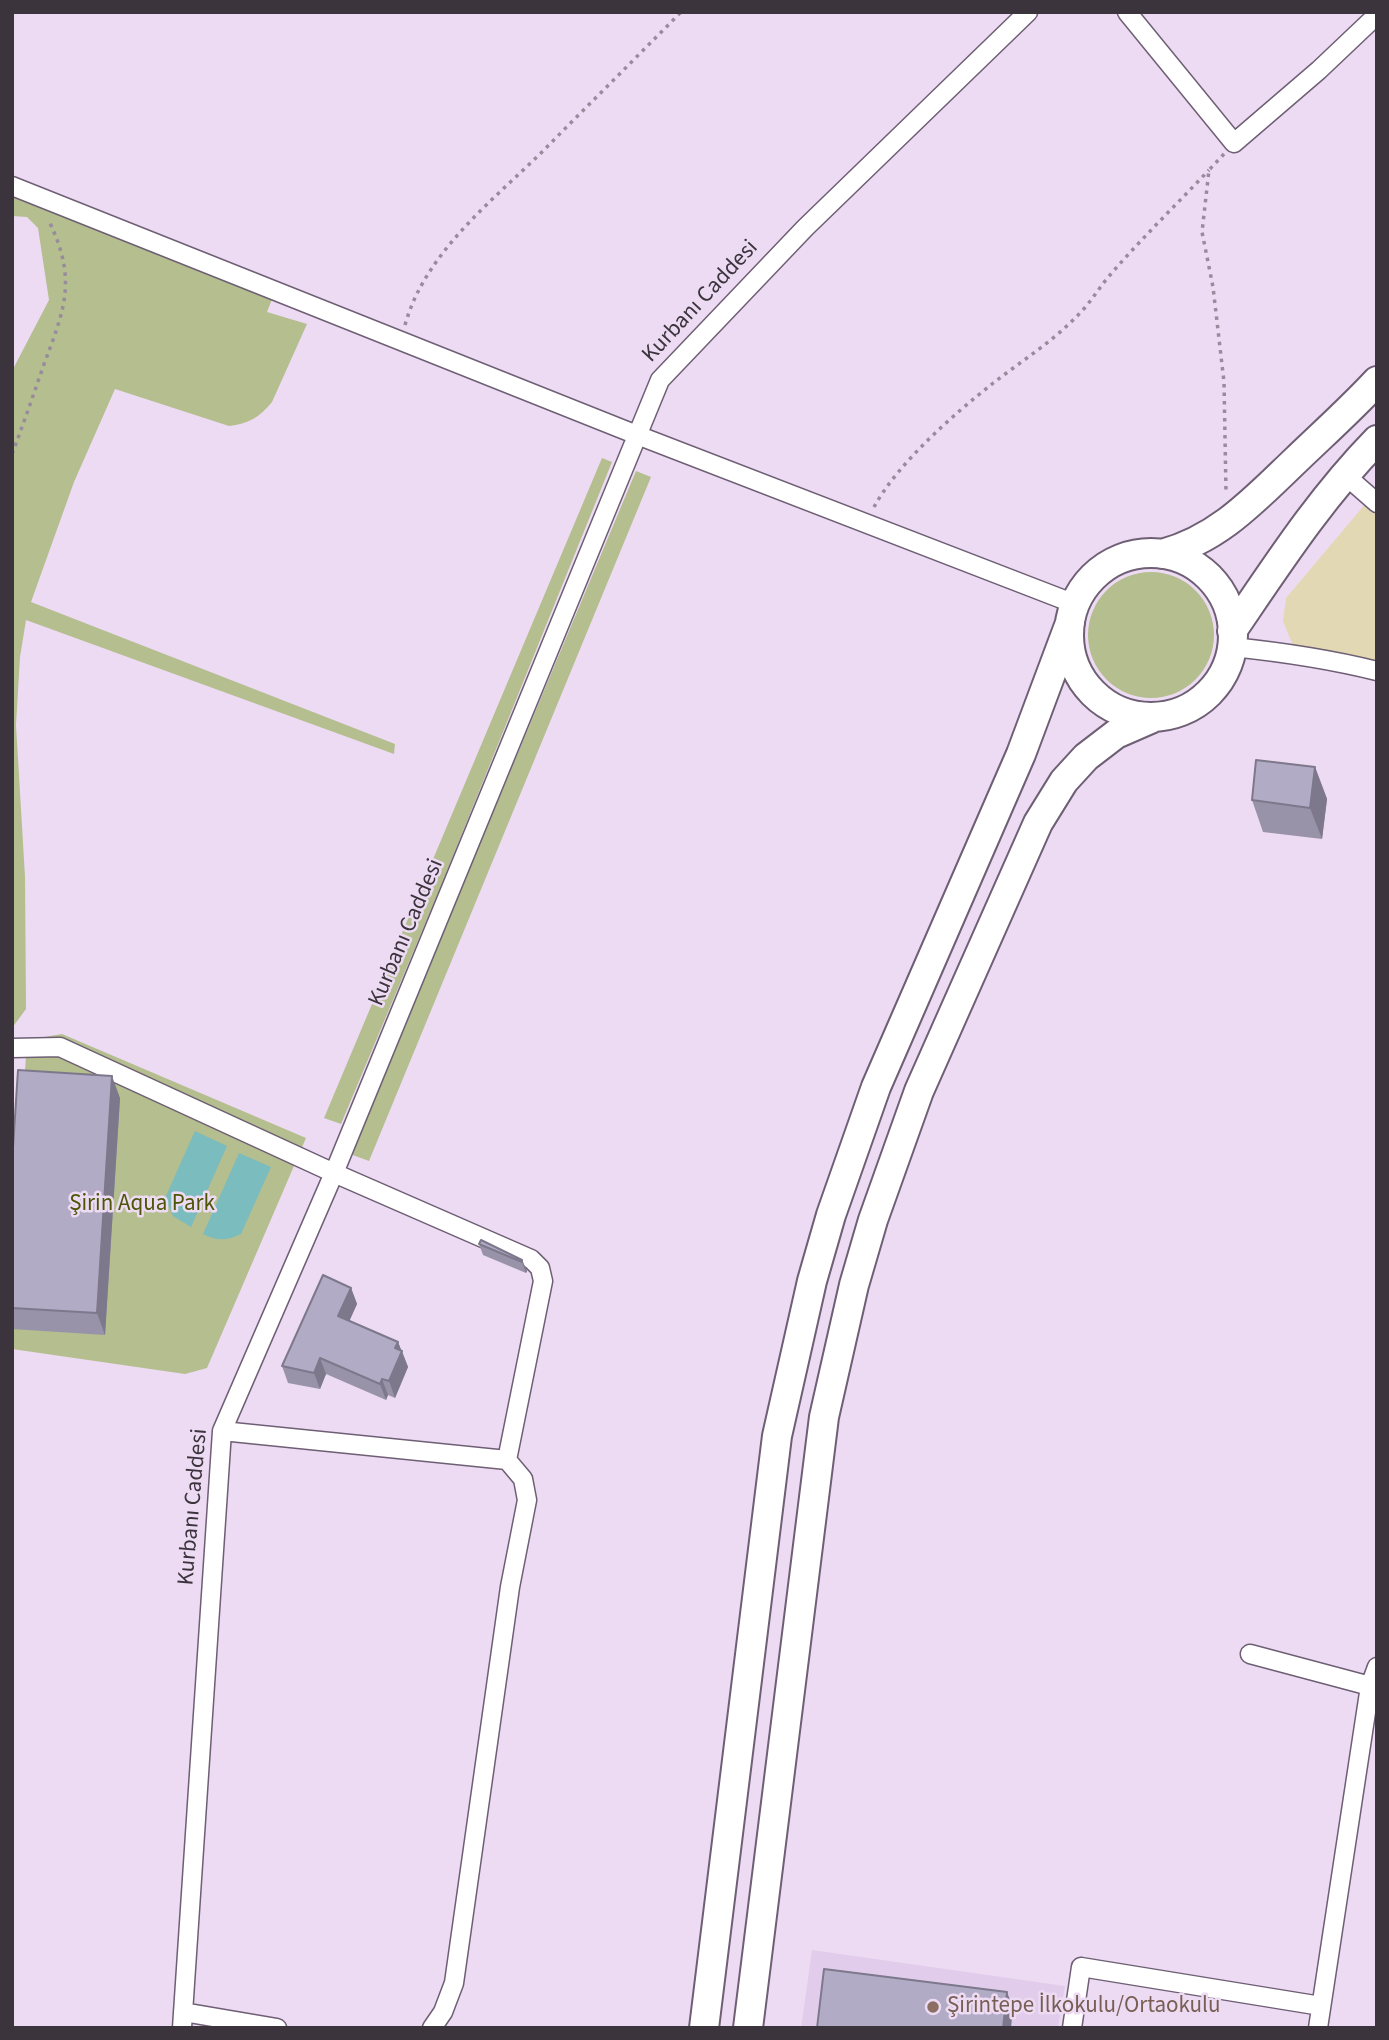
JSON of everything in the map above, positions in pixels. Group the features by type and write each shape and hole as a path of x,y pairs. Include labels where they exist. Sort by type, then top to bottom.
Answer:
{"highway":[{"path":"704,2028 777,1436 812,1281 831,1215 876,1087 1021,754 1072,614 1090,580 1115,561 1138,555 1162,554 1193,544 1225,526 1377,382"},
{"path":"748,2028 824,1417 847,1311 873,1220 919,1091 1038,823 1064,781 1086,757 1116,734 1155,717 1186,709 1212,690 1224,670 1232,639 1312,516 1377,440"},
{"path":"1162,554 1192,565 1211,580 1224,600 1232,639"},
{"path":"1072,614 1071,655 1077,670 1096,696 1124,712 1155,717"}],"street":[{"name":"Kurbanı Caddesi","path":"182,2020 222,1431 334,1173 660,380 805,228 1028,12"},
{"path":"1127,12 1234,143 1319,70 1377,15"},
{"path":"12,186 865,523 1072,614"},
{"path":"1345,475 1377,503"},
{"path":"1232,639 1377,671"},
{"path":"12,1048 60,1047 334,1173 531,1259 540,1268 542,1281 508,1461"},
{"path":"222,1431 508,1461 523,1479 527,1500 510,1587 454,1983 443,2012 432,2028"},
{"path":"1250,1654 1374,1688"},
{"path":"1318,2028 1377,1667"},
{"path":"1072,2028 1081,1967 1321,2006"},
{"path":"182,2020 277,2028"}],"path":[{"path":"401,341 410,309 450,243 681,12"},
{"path":"865,523 881,494 904,466 992,384 1033,354 1076,317 1110,274 1234,143"},
{"path":"1209,170 1202,232 1213,287 1224,382 1225,526"},
{"path":"12,454 58,330 65,299 66,282 60,247 48,219 31,194"}],"shaded area":[{"path":"195,1131 227,1146 191,1227 173,1216 165,1198"},
{"path":"239,1153 271,1167 241,1234 226,1239 212,1238 203,1234"},
{"name":"Şirintepe İlkokulu/Ortaokulu","path":"812,1950 1065,1986 1058,2028 801,2028"}],"green space":[{"path":"12,192 276,289 267,312 307,324 272,402 258,416 242,424 229,426 115,389 74,482 31,602 395,744 394,754 26,620 20,657 16,725 25,877 26,1009 12,1028 12,371 49,300 38,228 27,217 12,216"},
{"path":"602,458 612,462 440,888 341,1124 324,1118"},
{"path":"636,471 651,477 369,1161 350,1154"},
{"path":"1151,572 1175,577 1196,590 1209,611 1214,635 1209,659 1196,680 1175,693 1151,698 1127,693 1106,680 1093,659 1088,635 1093,611 1106,590 1127,577"},
{"name":"Şirin Aqua Park","path":"62,1034 306,1138 207,1368 185,1374 12,1349 12,1274 27,1040"}],"sand":[{"path":"1377,490 1377,664 1293,646 1283,621 1286,598"}],"building":[{"path":"1256,760 1315,767 1310,808 1252,800"},
{"path":"18,1070 112,1076 97,1313 12,1308 12,1163"},
{"path":"481,1240 522,1260 522,1262 479,1244"},
{"path":"323,1275 351,1288 338,1316 398,1342 395,1348 402,1351 389,1381 382,1379 380,1384 320,1358 314,1373 282,1366"},
{"path":"824,1969 1007,1992 1003,2028 817,2028"}],"place":[{"name":"Şirintepe İlkokulu/Ortaokulu","path":"933,2007"}]}
